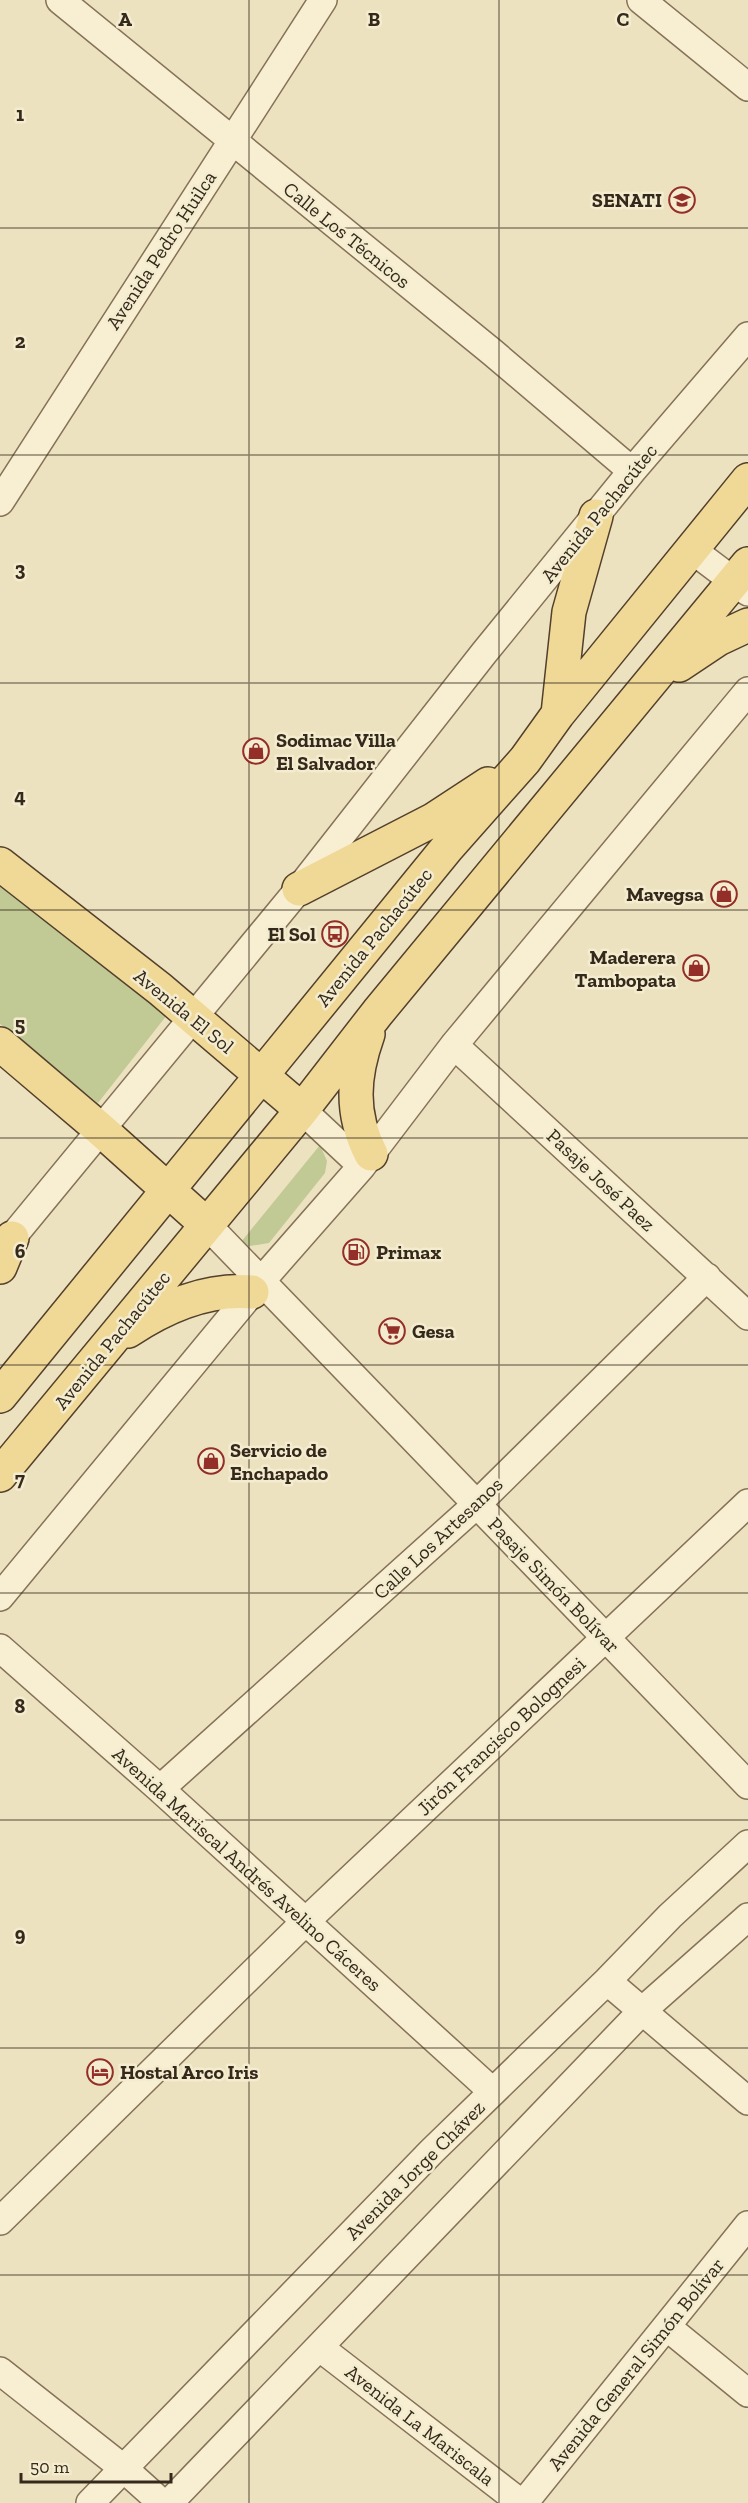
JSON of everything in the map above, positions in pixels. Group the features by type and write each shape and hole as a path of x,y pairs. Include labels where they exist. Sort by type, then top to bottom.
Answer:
{"main road":[{"name":"Avenida Pachacútec","path":"0,1396 447,848 525,760 558,714 748,480"},
{"path":"558,714 569,612 596,516"},
{"name":"Avenida Pachacútec","path":"0,1475 638,698 743,579"},
{"path":"638,698 686,659 718,639 748,625"},
{"path":"299,889 433,820 525,760"},
{"name":"Avenida El Sol","path":"0,864 192,1016 302,1110"},
{"path":"366,1160 356,1102 362,1055 378,1012"},
{"path":"0,1044 100,1129 207,1225"},
{"path":"109,1344 155,1315 187,1301 257,1286"}],"street":[{"name":"Calle Los Técnicos","path":"60,0 492,351 632,471"},
{"name":"Avenida Pedro Huilca","path":"0,501 323,0"},
{"path":"641,0 748,87"},
{"name":"Avenida Pachacútec","path":"4,1252 100,1129 299,889 477,662 632,471 748,336"},
{"path":"692,549 743,579"},
{"path":"0,1597 257,1286 366,1160 454,1045 748,691"},
{"name":"Pasaje José Paez","path":"454,1045 748,1316"},
{"name":"Avenida El Sol","path":"302,1110 366,1160"},
{"path":"207,1225 257,1286"},
{"name":"Calle Los Artesanos","path":"160,1789 476,1505 707,1277"},
{"name":"Pasaje Simón Bolívar","path":"257,1286 476,1505 748,1785"},
{"name":"Jirón Francisco Bolognesi","path":"0,2220 306,1921 748,1503"},
{"name":"Avenida Mariscal Andrés Avelino Cáceres","path":"0,1648 160,1789 492,2091"},
{"name":"Avenida Jorge Chávez","path":"90,2503 492,2091 607,1981 670,1916 748,1844"},
{"path":"169,2503 642,2010 748,1917"},
{"path":"607,1981 748,2101"},
{"name":"Avenida General Simón Bolívar","path":"522,2503 748,2225"},
{"path":"667,2327 748,2393"},
{"name":"Avenida La Mariscala","path":"319,2347 522,2503"},
{"path":"0,2371 123,2468 162,2503"}],"green space":[{"path":"0,878 167,1015 98,1103 0,1024"},
{"path":"320,1145 327,1161 325,1173 269,1243 244,1247 241,1242"}],"place":[{"name":"SENATI","path":"682,200"},
{"name":"Sodimac Villa El Salvador","path":"256,751"},
{"name":"Mavegsa","path":"724,894"},
{"name":"El Sol","path":"335,934"},
{"name":"Maderera Tambopata","path":"696,968"},
{"name":"Primax","path":"356,1252"},
{"name":"Gesa","path":"392,1331"},
{"name":"Servicio de Enchapado","path":"211,1461"},
{"name":"Hostal Arco Iris","path":"100,2072"}]}
